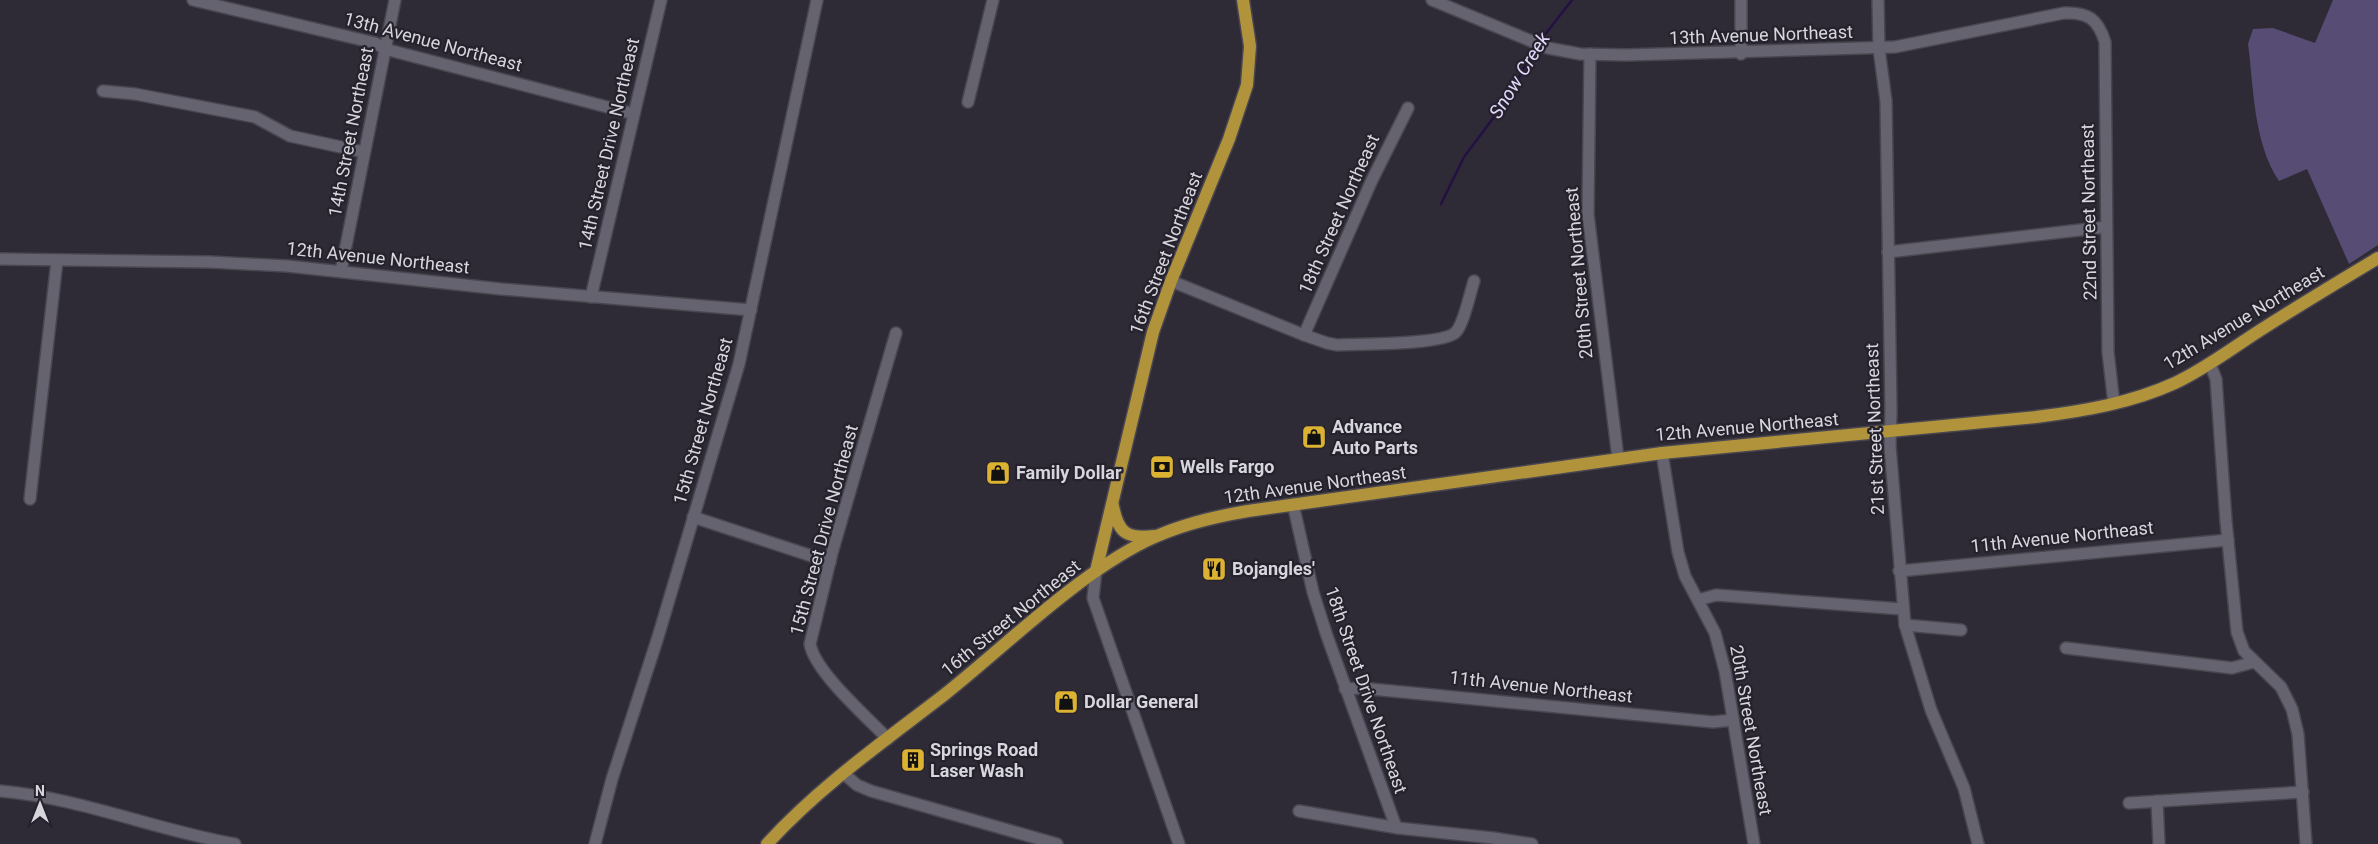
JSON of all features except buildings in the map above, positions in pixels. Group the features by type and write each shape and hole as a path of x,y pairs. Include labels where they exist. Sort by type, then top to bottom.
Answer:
{"main road":[{"name":"16th Street Northeast","path":"767,844 805,805 843,773 888,739 1096,571 1143,368 1171,281 1230,139 1247,84 1250,46 1243,0"},
{"name":"12th Avenue Northeast","path":"1096,571 1159,536 1210,518 1293,504 1618,458 2036,417 2076,412 2114,404 2175,383 2210,364 2319,292 2378,258"},
{"path":"1112,504 1117,523 1123,532 1133,536 1159,536"}],"street":[{"name":"13th Avenue Northeast","path":"193,0 375,43 385,49 634,114"},
{"name":"14th Street Northeast","path":"341,271 396,0"},
{"name":"14th Street Drive Northeast","path":"591,296 661,0"},
{"name":"15th Street Northeast","path":"595,844 612,779 694,517 739,364 817,0"},
{"path":"968,102 993,0"},
{"name":"13th Avenue Northeast","path":"1432,0 1457,5 1534,44 1561,51 1590,54 1667,56 1896,47 2064,14 2083,15 2095,22"},
{"path":"1741,0 1741,54"},
{"name":"21st Street Northeast","path":"1878,0 1879,48 1886,101 1890,446 1902,609 1905,625 1931,710 1964,788 1978,844"},
{"name":"22nd Street Northeast","path":"2095,22 2100,26 2104,42 2108,352 2114,404"},
{"name":"20th Street Northeast","path":"1590,54 1588,214 1618,458"},
{"path":"103,91 135,94 255,117 290,136 364,152"},
{"name":"18th Street Northeast","path":"1304,335 1372,180 1408,108"},
{"path":"1888,252 2106,227"},
{"name":"12th Avenue Northeast","path":"0,260 210,262 341,271 501,289 751,310"},
{"path":"30,499 57,261"},
{"path":"1171,281 1304,335 1337,345 1444,339 1458,330 1474,281"},
{"name":"15th Street Drive Northeast","path":"888,739 825,672 812,653 810,634 896,334"},
{"path":"2210,364 2216,379 2237,632 2244,651 2281,686 2292,709 2298,734 2306,844"},
{"name":"20th Street Northeast","path":"1662,453 1678,552 1685,576 1710,621 1719,645 1734,720 1754,844"},
{"name":"18th Street Drive Northeast","path":"1293,504 1313,592 1345,689 1396,827"},
{"path":"694,517 830,562"},
{"name":"11th Avenue Northeast","path":"1900,571 2228,540"},
{"path":"1096,571 1093,598 1179,844"},
{"path":"1698,600 1716,595 1902,609"},
{"path":"1905,625 1961,630"},
{"path":"2066,648 2232,668 2254,662"},
{"name":"11th Avenue Northeast","path":"1345,689 1361,688 1712,722 1734,720"},
{"path":"843,773 857,785 871,791 1057,844"},
{"path":"0,790 57,799 217,842 234,844"},
{"path":"2129,803 2303,792"},
{"path":"2157,801 2159,844"},
{"path":"1299,811 1396,827 1500,838 1532,844"}],"shaded area":[{"path":"2333,0 2378,0 2378,245 2349,264 2307,169 2279,181 2270,166 2259,132 2248,44 2253,29 2273,28 2315,43"}],"waterway":[{"name":"Snow Creek","path":"1540,41 1572,0"},
{"name":"Snow Creek","path":"1441,204 1464,157 1512,93 1529,56 1535,48"}],"place":[{"name":"Advance Auto Parts","path":"1314,437"},
{"name":"Wells Fargo","path":"1162,467"},
{"name":"Family Dollar","path":"998,473"},
{"name":"Bojangles'","path":"1214,569"},
{"name":"Dollar General","path":"1066,702"},
{"name":"Springs Road Laser Wash","path":"913,760"}]}
